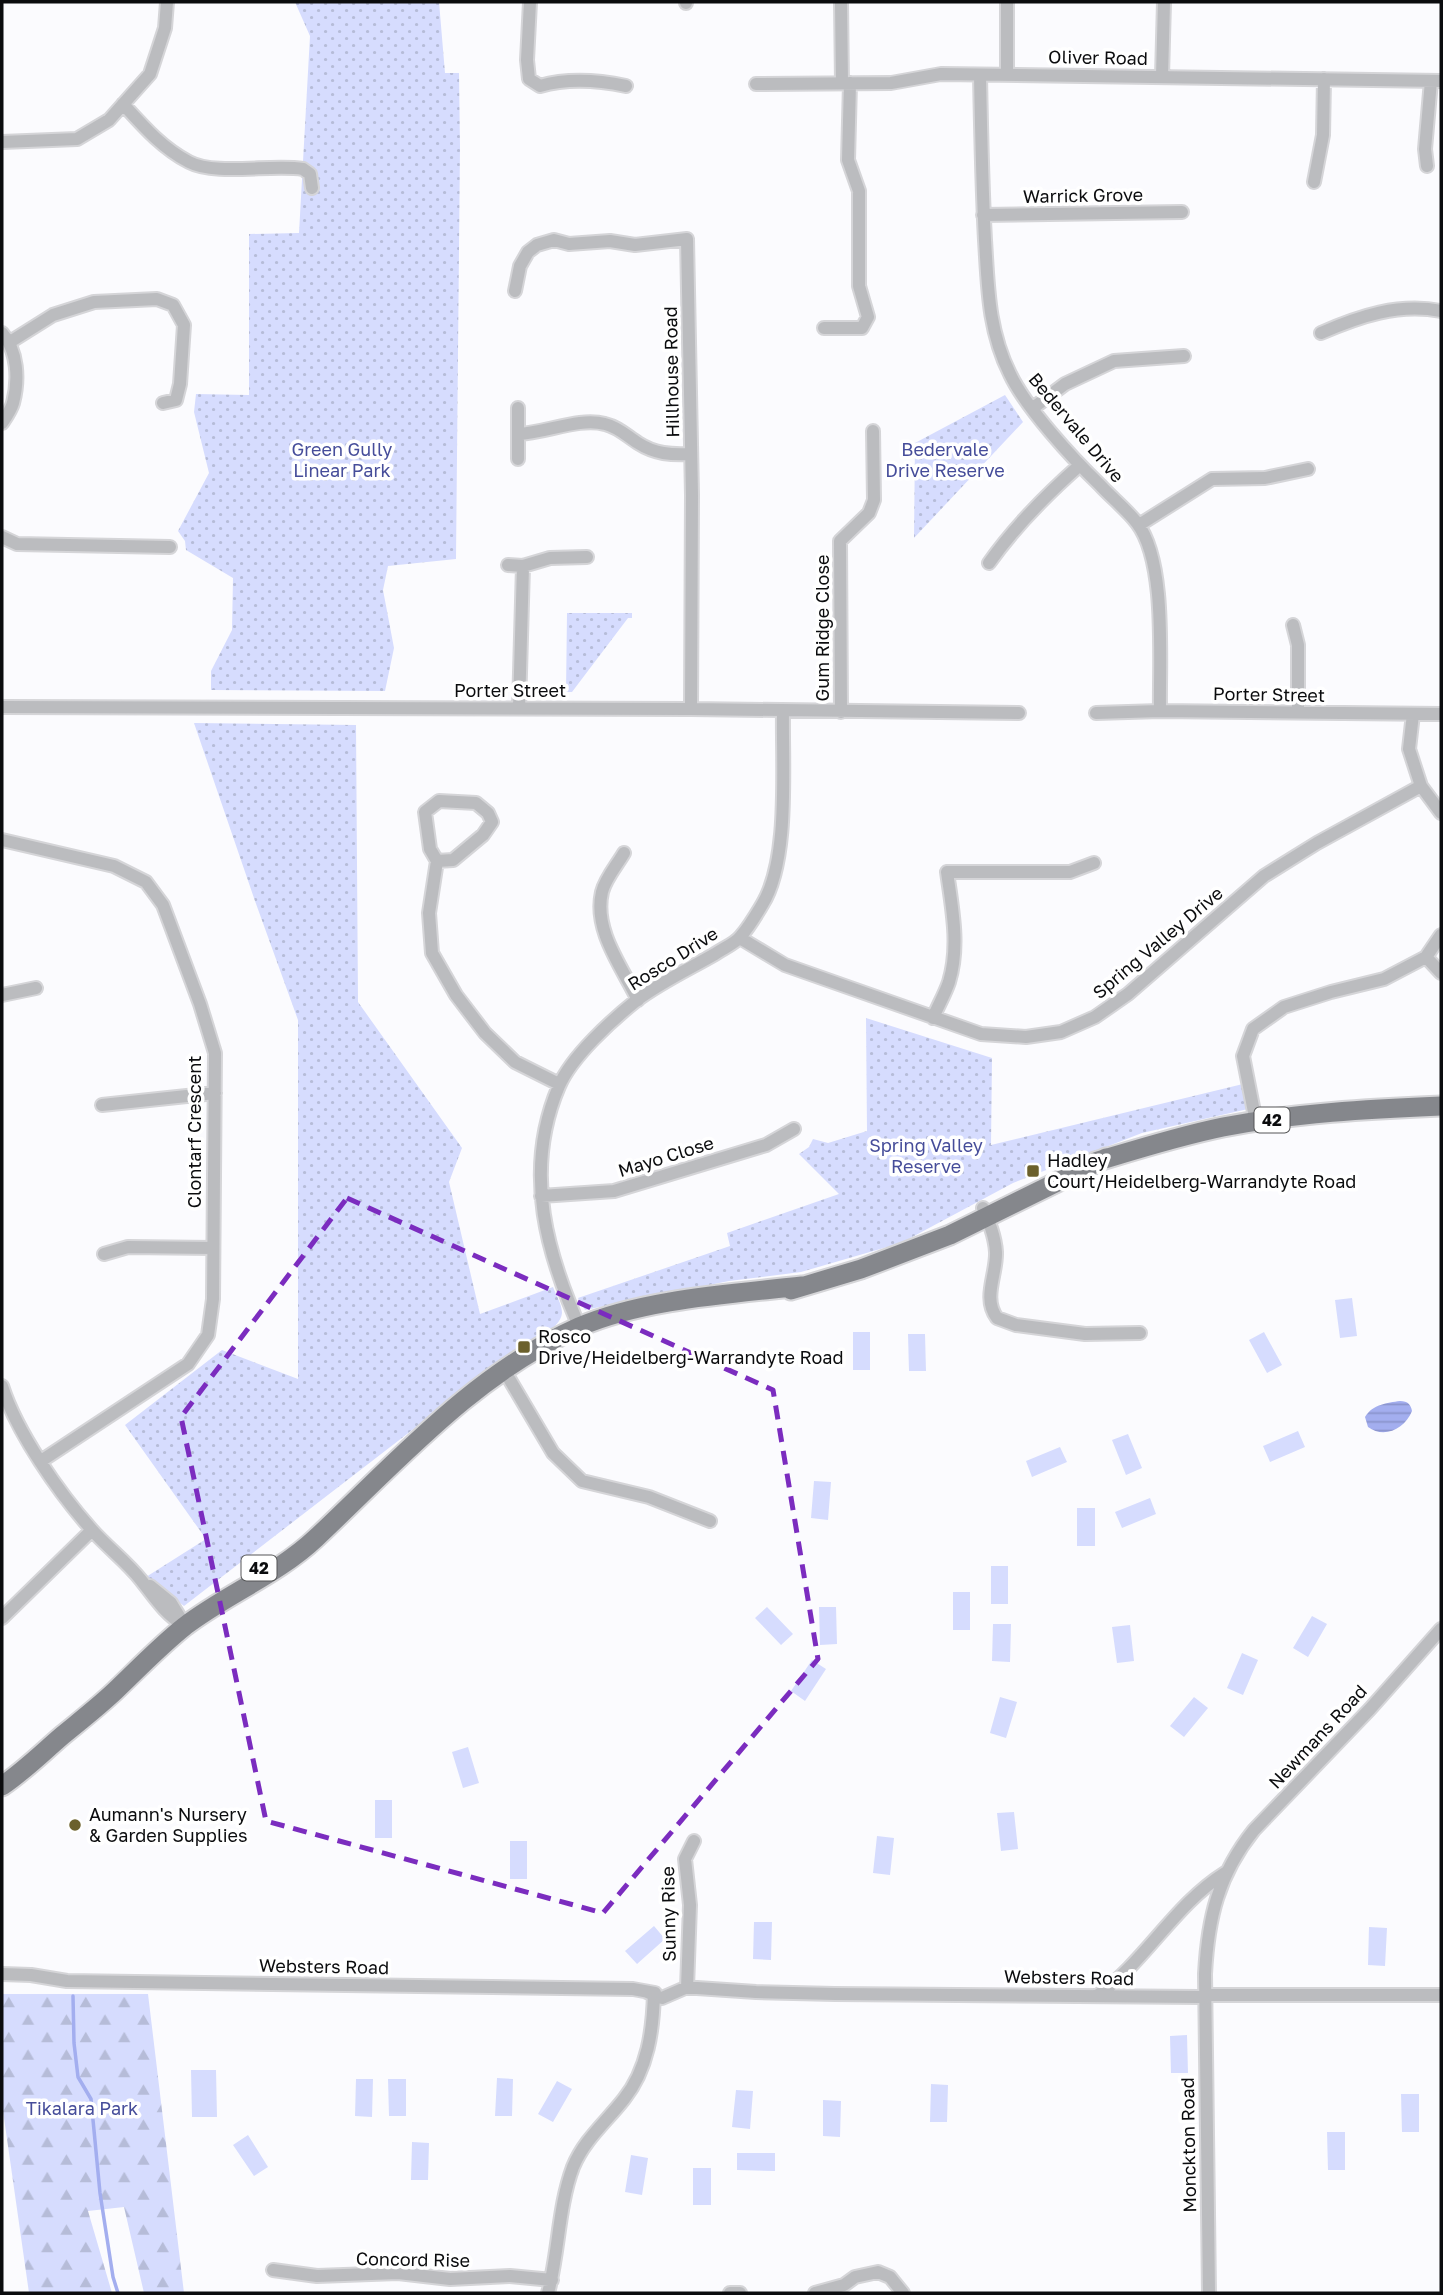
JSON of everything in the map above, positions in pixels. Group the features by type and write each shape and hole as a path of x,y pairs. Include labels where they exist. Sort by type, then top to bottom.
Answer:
{"main road":[{"name":"42","path":"2,1786 22,1772 62,1735 143,1650 180,1621 340,1512 427,1430 507,1375 605,1317 645,1308 802,1286 861,1269 914,1249 985,1212 1025,1186 1106,1158 1176,1138 1256,1122 1441,1106"}],"street":[{"path":"2,142 77,139 109,120 150,74 166,28 167,2"},
{"path":"530,2 527,60 523,81 540,86 560,81 602,81 626,86"},
{"path":"824,328 862,328 868,317 859,286 859,191 848,160 841,2"},
{"path":"1007,2 1007,75"},
{"path":"1162,76 1164,2"},
{"name":"Oliver Road","path":"756,84 891,83 941,74 1436,81"},
{"name":"Bedervale Drive","path":"980,75 983,215 988,294 994,335 1010,376 1033,408 1080,465 1139,524 1150,552 1159,596 1160,711"},
{"path":"1314,182 1323,135 1324,79"},
{"path":"1427,166 1425,149 1436,81"},
{"path":"123,104 156,139 191,163 217,167 303,169 310,174 313,188"},
{"name":"Warrick Grove","path":"983,215 1182,212"},
{"name":"Hillhouse Road","path":"515,291 520,266 527,252 537,244 554,240 569,244 610,241 635,244 687,239 691,454 691,709"},
{"path":"2,423 13,405 17,368 6,338 53,315 94,302 157,299 173,305 184,326 180,384 176,400 163,403"},
{"path":"1321,333 1354,318 1389,309 1427,308 1441,311"},
{"path":"1033,408 1065,384 1114,361 1184,356"},
{"path":"518,408 518,459"},
{"path":"518,434 537,433 585,421 603,423 655,452 671,455 691,454"},
{"name":"Gum Ridge Close","path":"841,712 840,541 869,513 874,500 873,431"},
{"path":"989,563 1007,538 1045,496 1080,465"},
{"path":"1139,524 1212,479 1265,478 1308,469"},
{"path":"2,537 17,544 170,547"},
{"path":"508,565 523,566 550,558 587,557"},
{"path":"519,708 523,566"},
{"path":"1293,625 1298,645 1298,712"},
{"name":"Porter Street","path":"2,707 1018,713"},
{"name":"Porter Street","path":"1096,713 1160,711 1441,714"},
{"name":"Rosco Drive","path":"582,1332 552,1260 541,1196 541,1159 546,1127 559,1084 577,1058 638,1000 740,938 764,902 777,866 782,806 783,712"},
{"path":"1413,714 1409,749 1421,786 1441,813"},
{"name":"Spring Valley Drive","path":"740,938 785,965 981,1034 1026,1037 1061,1032 1095,1017 1128,994 1264,876 1317,843 1421,786"},
{"path":"437,861 453,860 492,822 488,813 476,803 439,802 425,812 430,849 437,861 429,914 432,953 456,995 485,1033 515,1062 559,1084"},
{"name":"Clontarf Crescent","path":"2,840 114,866 146,882 163,905 215,1053 213,1248 208,1335 188,1364 41,1461"},
{"path":"624,853 602,890 600,917 603,931 638,1000"},
{"path":"933,1018 948,983 954,960 954,930 947,872 1070,872 1094,863"},
{"path":"1256,1122 1243,1056 1253,1029 1284,1007 1384,979 1426,957 1441,935"},
{"path":"1426,957 1441,973"},
{"path":"2,995 36,988"},
{"path":"102,1105 215,1093"},
{"name":"Mayo Close","path":"541,1196 614,1191 766,1144 794,1129"},
{"path":"985,1212 994,1236 996,1252 989,1300 997,1318 1016,1325 1084,1334 1140,1333"},
{"path":"104,1254 128,1247 213,1248"},
{"path":"507,1375 553,1453 582,1481 649,1497 710,1521"},
{"path":"2,1386 5,1408 52,1479 92,1530 141,1580 162,1609 180,1621"},
{"path":"2,1618 92,1530"},
{"name":"Newmans Road","path":"1205,1996 1209,1932 1225,1873 1239,1850 1254,1830 1370,1709 1441,1629"},
{"name":"Sunny Rise","path":"690,1986 690,1905 685,1858 694,1841"},
{"name":"Newmans Road","path":"1097,1996 1122,1977 1196,1895 1225,1873"},
{"name":"Websters Road","path":"2,1974 31,1975 66,1981 633,1989 652,1994 680,1983 690,1986 823,1994 1441,1995"},
{"path":"1122,1977 1126,1991 1134,1996"},
{"path":"548,2293 565,2194 574,2165 590,2137 623,2100 637,2077 651,2036 652,1994"},
{"name":"Monckton Road","path":"1205,1996 1209,2293"},
{"name":"Concord Rise","path":"272,2270 317,2276 398,2273 450,2279 510,2276 552,2280"},
{"path":"815,2293 844,2285 855,2277 878,2272 890,2277 903,2293"},
{"path":"730,2293 740,2293"}],"highlighted area":[{"path":"347,1198 773,1390 818,1659 603,1913 266,1821 181,1417"}],"green space":[{"name":"Green Gully Linear Park","path":"295,2 439,2 445,73 459,73 456,559 388,566 383,590 394,648 385,691 211,690 211,671 232,630 233,578 186,550 185,541 178,531 209,473 194,412 196,394 249,395 249,234 299,233 310,36"},
{"name":"Bedervale Drive Reserve","path":"1005,395 1023,422 914,538 915,443"},
{"path":"567,613 632,613 632,618 628,618 572,692 566,692"},
{"path":"194,723 356,725 358,1002 462,1148 449,1182 480,1314 553,1287 562,1313 560,1320 547,1333 503,1360 184,1606 146,1577 206,1539 125,1425 222,1350 298,1379 298,1020"},
{"name":"Spring Valley Reserve","path":"866,1018 992,1058 991,1145 1243,1084 1248,1109 1142,1133 1013,1183 901,1243 801,1272 729,1281 585,1310 578,1298 730,1246 727,1233 839,1194 799,1154 809,1147 813,1139 828,1143 867,1131"},
{"path":"1352,1298 1357,1336 1340,1338 1335,1300"},
{"path":"853,1332 870,1332 870,1370 853,1370"},
{"path":"1264,1332 1282,1365 1267,1373 1249,1340"},
{"path":"908,1334 925,1334 926,1371 909,1371"},
{"path":"1298,1431 1305,1447 1270,1462 1263,1446"},
{"path":"1128,1434 1142,1468 1126,1475 1112,1440"},
{"path":"1060,1447 1067,1462 1032,1477 1026,1461"},
{"path":"814,1481 831,1482 828,1520 811,1518"},
{"path":"1150,1498 1156,1514 1122,1528 1115,1512"},
{"path":"1077,1508 1095,1508 1095,1546 1077,1546"},
{"path":"991,1566 1008,1566 1008,1604 991,1604"},
{"path":"953,1592 970,1592 970,1630 953,1630"},
{"path":"767,1607 793,1634 781,1645 755,1618"},
{"path":"819,1607 836,1607 837,1644 820,1645"},
{"path":"1312,1616 1327,1624 1308,1657 1293,1648"},
{"path":"993,1624 1011,1624 1010,1662 992,1661"},
{"path":"1130,1625 1134,1661 1117,1663 1112,1627"},
{"path":"1242,1653 1258,1660 1243,1695 1227,1688"},
{"path":"812,1660 826,1669 805,1701 791,1691"},
{"path":"1000,1697 1017,1702 1006,1738 990,1733"},
{"path":"1194,1697 1208,1708 1184,1737 1170,1726"},
{"path":"468,1747 479,1783 463,1788 452,1752"},
{"path":"375,1800 392,1800 392,1838 375,1838"},
{"path":"1014,1812 1018,1849 1001,1851 997,1813"},
{"path":"877,1836 894,1838 890,1875 873,1873"},
{"path":"510,1841 527,1841 527,1879 510,1879"},
{"path":"754,1922 772,1922 771,1960 753,1959"},
{"path":"654,1926 665,1939 637,1964 625,1951"},
{"path":"1369,1927 1387,1928 1385,1966 1368,1965"},
{"name":"Tikalara Park","path":"2,1994 148,1994 184,2293 144,2293 124,2207 88,2211 112,2293 29,2293 2,2104"},
{"path":"1187,2035 1188,2073 1171,2073 1170,2036"},
{"path":"191,2070 216,2070 217,2117 192,2117"},
{"path":"497,2078 513,2079 512,2116 495,2116"},
{"path":"356,2079 373,2079 372,2117 355,2116"},
{"path":"388,2079 406,2079 406,2116 389,2116"},
{"path":"557,2081 572,2089 553,2122 538,2114"},
{"path":"931,2084 948,2085 947,2122 930,2122"},
{"path":"736,2090 753,2091 750,2129 732,2127"},
{"path":"1401,2094 1419,2094 1419,2132 1402,2132"},
{"path":"823,2100 841,2101 840,2137 823,2136"},
{"path":"1327,2132 1345,2132 1345,2170 1328,2170"},
{"path":"248,2135 268,2167 254,2176 233,2145"},
{"path":"412,2142 429,2143 428,2180 411,2180"},
{"path":"737,2153 775,2153 775,2171 737,2170"},
{"path":"631,2155 648,2158 642,2195 625,2192"},
{"path":"693,2168 711,2168 711,2205 693,2205"}],"water":[{"path":"1400,1401 1409,1404 1412,1411 1404,1423 1387,1432 1368,1427 1365,1417 1372,1409"}],"waterway":[{"path":"73,1996 78,2077 91,2099 100,2193 118,2293"}],"place":[{"name":"Hadley Court/Heidelberg-Warrandyte Road","path":"1033,1171"},
{"name":"Rosco Drive/Heidelberg-Warrandyte Road","path":"524,1347"},
{"name":"Aumann's Nursery & Garden Supplies","path":"75,1825"}]}
